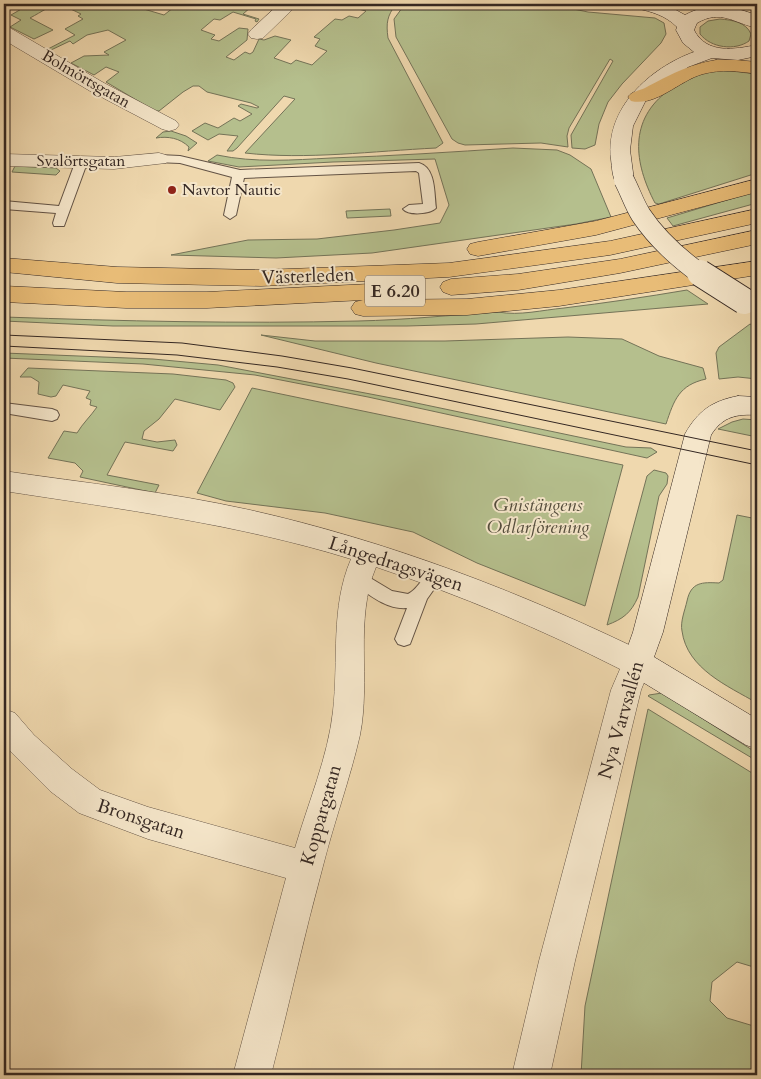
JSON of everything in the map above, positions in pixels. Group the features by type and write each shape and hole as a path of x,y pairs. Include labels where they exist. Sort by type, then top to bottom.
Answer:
{"highway":[{"path":"638,97 650,95 676,78 699,69 729,65 757,68"},
{"path":"344,275 596,228 757,185"},
{"name":"Västerleden","path":"4,265 117,275 261,278 449,270 568,255 757,216"},
{"name":"Västerleden","path":"4,294 126,300 207,300 311,296 518,282 620,266 757,237"},
{"path":"126,300 216,308 467,307 559,298 757,268"}],"street":[{"path":"257,34 289,4"},
{"path":"642,4 663,8 674,14 685,27 690,40 711,52 752,54"},
{"path":"702,4 723,12 739,14 757,22"},
{"path":"638,97 637,88 671,54 685,27 694,17 701,14 757,7"},
{"name":"Bolmörtsgatan","path":"4,32 97,87 169,125"},
{"path":"711,52 680,64 638,97 623,126 620,150 624,180 640,214 657,236 701,274 750,304"},
{"name":"Svalörtsgatan","path":"4,160 114,162 159,159"},
{"name":"Nya Varvsallén","path":"531,1075 557,961 626,690 648,632 698,434 706,420 718,412 739,406 757,406"},
{"name":"Långedragsvägen","path":"4,481 221,515 264,524 362,565 586,637 637,663 757,735"},
{"name":"Koppargatan","path":"252,1075 305,867 345,734 350,698 349,658 352,610 362,565"},
{"name":"Bronsgatan","path":"4,723 23,745 61,780 90,802 148,823 305,867"}],"lane":[{"path":"159,159 186,160 239,174 420,167 425,172 430,208 409,209"},
{"path":"4,205 61,216 81,162"},
{"path":"230,215 239,174"},
{"path":"4,408 52,415"},
{"path":"362,565 397,601 409,602 428,586"},
{"path":"404,639 428,586"}],"green space":[{"path":"30,4 140,4 137,7 164,15 178,4 230,4 229,6 240,9 246,5 260,4 256,8 251,7 243,14 259,19 257,22 255,21 256,19 233,12 220,20 214,19 201,30 215,35 211,39 219,41 239,28 248,29 247,40 226,57 234,60 245,52 250,54 253,52 259,39 264,40 275,36 291,40 274,58 291,64 296,60 312,65 327,51 315,46 320,39 314,37 335,19 342,20 349,16 358,18 366,11 339,4 396,4 388,20 388,38 443,143 436,148 340,154 292,156 245,153 295,99 284,96 237,148 233,151 227,151 238,136 219,134 208,140 192,131 205,123 218,128 234,118 240,121 252,114 238,106 241,104 259,107 251,103 207,92 199,86 193,86 159,111 155,111 106,82 119,72 106,67 94,75 71,63 84,56 109,55 104,52 126,40 108,30 87,35 73,44 70,41 51,50 48,49 75,35 65,29 83,19 78,16 81,14 59,5 50,7 30,18 53,30 34,39 10,27 21,20 11,15"},
{"path":"405,4 549,4 588,12 655,18 664,23 666,34 661,43 622,84 608,102 599,124 595,145 585,149 572,148 571,135 613,61 610,59 569,128 567,136 568,147 541,143 465,145 452,139 396,37 394,19"},
{"path":"720,19 734,21 746,27 751,34 749,41 737,46 723,46 710,42 700,34 700,27 708,21"},
{"path":"722,70 757,74 757,173 659,204 655,203 648,188 639,158 641,128 647,115 656,102 688,77"},
{"path":"171,131 186,136 197,143 188,151 189,147 178,140 165,137 156,138 163,132"},
{"path":"513,148 557,150 570,155 591,169 611,217 576,224 372,253 276,258 171,255 248,240 317,239 440,223 449,205 435,159 239,167 208,161 217,155 231,158 288,160"},
{"path":"15,166 56,168 60,171 56,175 12,172"},
{"path":"757,191 757,203 673,226 667,218"},
{"path":"390,209 391,216 347,218 346,211"},
{"path":"687,290 708,304 476,324 407,326 113,326 4,321 4,317 225,322 411,319 498,312 531,312"},
{"path":"750,324 757,327 757,379 738,377 719,379 716,353 719,347"},
{"path":"261,335 315,341 445,341 568,337 622,339 659,356 703,368 706,379 689,385 679,395 666,424 376,363"},
{"path":"4,353 153,359 218,365 402,400 626,447 651,448 657,452 647,458 368,397 255,375 143,364 4,358"},
{"path":"28,368 173,374 226,380 233,383 235,387 220,410 175,399 159,419 144,431 142,439 157,442 175,440 177,445 173,451 125,442 107,475 159,485 155,493 80,477 83,471 75,463 48,458 64,431 77,433 97,407 90,405 91,400 86,398 90,391 63,385 56,396 51,397 38,394 39,382 31,377 20,377"},
{"name":"Gnistängens Odlarförening","path":"252,388 623,465 585,606 477,563 413,532 325,513 226,501 197,493"},
{"path":"743,419 757,420 757,437 718,429 732,422"},
{"path":"654,470 666,473 668,476 667,484 659,496 638,597 626,615 607,625 647,476"},
{"path":"737,515 757,519 757,703 722,683 700,666 685,644 682,627 682,620 691,590 702,583 719,583 723,580"},
{"path":"662,693 757,753 757,761 648,696"},
{"path":"648,709 757,776 757,968 737,962 712,982 710,1001 727,1018 757,1027 757,1075 581,1075 585,1006"}],"tram line":[{"path":"4,335 182,343 282,356 352,368 757,451"},
{"path":"4,346 177,355 277,367 348,379 757,465"}],"place":[{"name":"Navtor Nautic","path":"172,190"}]}
